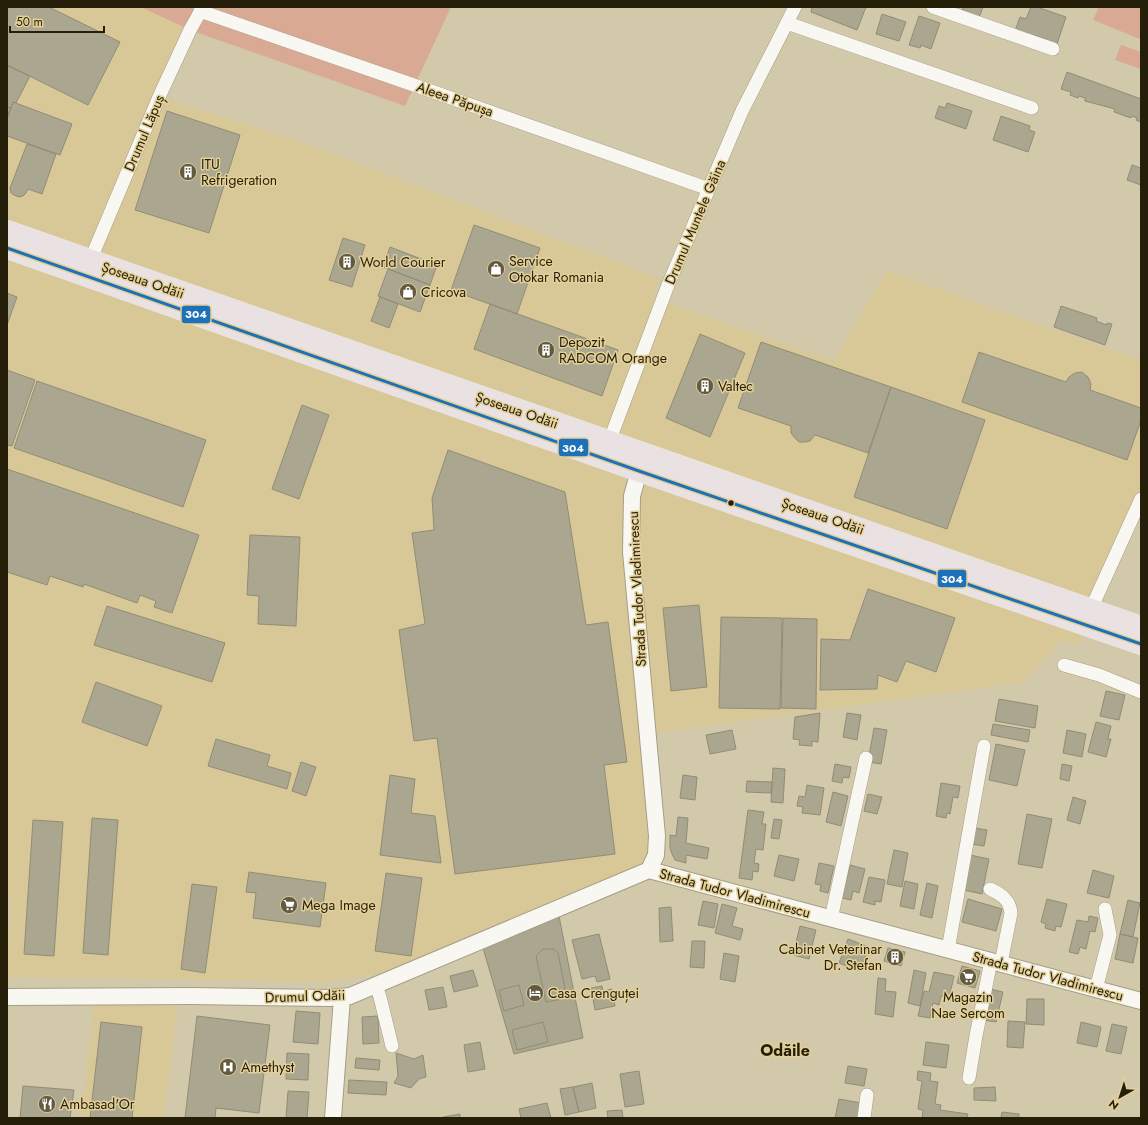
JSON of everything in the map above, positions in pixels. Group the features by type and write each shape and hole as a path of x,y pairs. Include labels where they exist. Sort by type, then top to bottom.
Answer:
{"main road":[{"name":"Șoseaua Odăii","path":"7,231 1141,627"},
{"name":"Șoseaua Odăii","path":"7,248 639,471 1141,644"}],"street":[{"name":"Drumul Muntele Găina","path":"609,442 668,285 742,111 795,7"},
{"path":"933,7 1053,49"},
{"name":"Aleea Păpușa","path":"201,9 709,189"},
{"name":"Drumul Lăpuș","path":"90,261 159,97 201,9"},
{"path":"787,23 1032,108"},
{"name":"Strada Tudor Vladimirescu","path":"639,471 632,496 632,552 657,836 656,856 649,870 1141,1001"},
{"path":"1090,609 1141,498"},
{"path":"1064,665 1099,675 1141,692"},
{"path":"948,950 984,746"},
{"path":"831,919 866,758"},
{"name":"Drumul Odăii","path":"7,997 191,996 342,998 350,996 649,870"},
{"path":"969,1078 978,1022 1011,914 1011,908 1005,898 999,893 990,889"},
{"path":"1096,989 1110,935 1105,909"},
{"path":"376,985 392,1046"},
{"path":"333,1118 342,998"},
{"path":"864,1118 867,1095"}],"shaded area":[{"path":"7,7 141,7 190,30 159,97 291,138 659,278 653,298 834,361 887,271 1141,360 1141,510 1078,645 1063,640 1023,682 657,733 666,856 378,974 324,982 7,977 11,900 7,898"},
{"path":"141,7 451,7 405,106 190,30"},
{"path":"1099,7 1141,7 1140,39 1093,20"},
{"path":"1121,45 1141,52 1141,69 1115,60"},
{"path":"94,1005 178,1006 164,1118 81,1118"}],"building":[{"path":"7,7 49,7 120,42 88,105 7,65"},
{"path":"812,7 866,7 857,30 811,12"},
{"path":"963,7 983,7 979,18 962,12"},
{"path":"1031,7 1037,7 1066,17 1057,44 1034,35 1033,38 1015,31 1020,17 1026,19"},
{"path":"882,14 906,22 899,41 876,34"},
{"path":"919,16 940,23 931,49 921,45 920,48 909,45"},
{"path":"8,66 30,76 16,103 13,102 11,108 7,107"},
{"path":"1067,72 1141,99 1141,122 1136,120 1137,118 1132,116 1131,118 1114,112 1115,109 1085,101 1085,98 1079,96 1078,98 1070,95 1071,92 1061,89"},
{"path":"13,102 72,124 60,155 7,136 7,118"},
{"path":"947,103 972,111 966,129 935,118 939,106 945,108"},
{"path":"7,107 11,108 7,118"},
{"name":"ITU Refrigeration","path":"167,111 240,135 209,233 135,210"},
{"path":"1001,116 1030,126 1029,130 1035,132 1028,152 993,140"},
{"path":"27,144 56,154 42,194 28,189 23,196 19,197 11,193 10,188"},
{"path":"1132,165 1141,168 1141,185 1127,180"},
{"name":"Service Otokar Romania","path":"474,225 540,248 517,314 451,290"},
{"name":"World Courier","path":"343,238 365,245 352,287 329,280"},
{"path":"390,247 437,265 430,285 383,267"},
{"path":"388,269 430,285 420,312 378,296"},
{"path":"7,293 17,297 7,325"},
{"path":"380,297 398,304 389,328 371,321"},
{"name":"Depozit RADCOM Orange","path":"490,304 618,350 602,396 474,349"},
{"path":"1061,306 1097,318 1096,321 1107,325 1107,323 1112,324 1105,345 1054,327"},
{"name":"Valtec","path":"700,334 745,353 710,437 666,418"},
{"path":"761,342 891,387 868,453 815,435 810,441 799,442 791,433 791,426 738,408"},
{"path":"979,352 1066,382 1069,377 1075,373 1082,372 1088,377 1091,384 1090,390 1141,408 1141,420 1127,460 962,402"},
{"path":"7,370 35,380 12,446 7,445"},
{"path":"37,381 206,440 183,507 14,448"},
{"path":"891,387 985,420 947,529 854,497"},
{"path":"302,405 329,415 299,499 272,489"},
{"path":"448,450 565,492 586,625 608,622 627,762 604,765 615,854 455,874 437,738 414,741 399,630 425,624 412,533 434,530 432,498"},
{"path":"7,469 199,535 172,613 154,607 156,601 140,595 137,603 84,584 83,587 50,576 47,585 7,572"},
{"path":"250,535 300,537 296,626 258,624 259,596 247,595"},
{"path":"868,589 955,618 936,672 906,661 897,682 878,675 877,689 820,690 821,639 850,640"},
{"path":"699,605 707,687 671,691 663,608"},
{"path":"107,606 225,643 212,682 94,645"},
{"path":"721,617 782,618 780,709 719,708"},
{"path":"783,618 817,619 816,709 781,708"},
{"path":"96,682 162,706 147,746 82,722"},
{"path":"1106,691 1125,695 1119,720 1100,716"},
{"path":"999,699 1038,706 1035,728 995,721"},
{"path":"820,713 818,742 812,741 812,746 799,745 800,740 793,739 795,717"},
{"path":"847,713 861,715 857,740 843,737"},
{"path":"1096,722 1111,726 1108,739 1111,739 1106,757 1088,752"},
{"path":"993,724 1030,730 1028,742 991,735"},
{"path":"874,728 887,730 881,764 868,762"},
{"path":"732,730 736,749 710,754 706,735"},
{"path":"1067,730 1086,734 1082,757 1063,753"},
{"path":"216,739 270,755 267,766 291,773 287,789 208,766"},
{"path":"996,744 1025,750 1017,786 989,780"},
{"path":"301,762 316,767 306,796 292,791"},
{"path":"835,764 851,767 849,778 843,777 842,783 832,781"},
{"path":"1062,764 1072,766 1069,781 1060,779"},
{"path":"773,768 785,769 783,803 771,802"},
{"path":"390,775 415,779 411,813 435,816 441,863 380,855"},
{"path":"683,775 697,777 695,800 680,798"},
{"path":"747,781 772,782 771,793 746,792"},
{"path":"941,783 960,786 958,798 953,797 950,814 947,813 946,818 936,816"},
{"path":"807,785 824,788 820,815 802,813 803,807 797,806 799,796 805,797"},
{"path":"833,792 848,796 841,826 826,822"},
{"path":"868,794 882,797 877,814 864,811"},
{"path":"1073,797 1086,801 1080,824 1067,820"},
{"path":"748,810 764,812 762,824 766,824 763,850 756,849 754,863 759,864 758,872 753,871 752,880 739,878"},
{"path":"1027,814 1052,819 1042,868 1018,864"},
{"path":"678,817 688,818 686,843 709,848 707,859 686,855 686,863 675,860 670,848 670,835 676,836"},
{"path":"92,818 118,820 108,955 83,953"},
{"path":"774,819 782,820 779,839 771,838"},
{"path":"33,820 63,822 54,956 24,954"},
{"path":"975,828 987,830 984,846 972,844"},
{"path":"894,850 908,853 902,887 887,884"},
{"path":"779,855 799,859 794,881 774,876"},
{"path":"970,855 989,859 982,894 964,890"},
{"path":"819,863 834,866 828,893 820,891 821,885 815,884"},
{"path":"850,865 865,869 859,893 853,891 851,900 842,898"},
{"path":"1093,870 1114,876 1109,898 1087,893"},
{"name":"Mega Image","path":"249,872 326,883 320,927 253,918 256,893 246,892"},
{"path":"386,873 422,878 411,956 375,951"},
{"path":"869,877 885,880 881,902 875,901 875,905 863,902"},
{"path":"905,881 918,884 914,909 900,906"},
{"path":"927,883 938,886 932,918 920,915"},
{"path":"192,884 217,887 205,973 181,969"},
{"path":"968,899 1002,909 996,931 962,922"},
{"path":"1047,899 1067,904 1061,927 1056,926 1055,931 1045,928 1046,924 1041,922"},
{"path":"1128,900 1140,903 1133,937 1120,934"},
{"path":"703,901 718,904 714,928 698,925"},
{"path":"722,904 737,908 732,926 743,929 740,940 715,933"},
{"path":"671,907 673,941 660,942 659,908"},
{"name":"Casa Crenguței","path":"559,916 583,1038 514,1054 483,948"},
{"path":"1089,916 1098,918 1095,932 1090,931 1086,949 1080,947 1078,954 1069,952 1077,920 1088,922"},
{"path":"800,926 816,930 809,959 793,955"},
{"path":"599,934 610,979 597,982 595,976 582,979 572,940"},
{"path":"1120,934 1138,938 1133,963 1115,959"},
{"path":"848,939 869,947 860,971 839,963"},
{"path":"692,941 705,941 704,968 690,967"},
{"name":"Cabinet Veterinar Dr. Stefan","path":"888,948 905,952 901,966 884,961"},
{"path":"543,949 553,949 558,953 567,998 546,1002 536,956"},
{"path":"724,953 739,956 735,982 720,979"},
{"name":"Magazin Nae Sercom","path":"962,966 980,971 975,988 957,983"},
{"path":"473,970 478,986 454,992 450,976"},
{"path":"914,970 926,973 920,1006 908,1003"},
{"path":"934,972 954,976 949,998 941,996 939,1005 933,1003 930,1018 918,1016 924,991 929,992"},
{"path":"878,978 886,979 885,991 896,992 893,1017 875,1014"},
{"path":"519,985 524,1005 504,1011 499,990"},
{"path":"602,986 603,991 612,989 615,1006 595,1010 591,988"},
{"path":"443,987 447,1007 429,1010 425,990"},
{"path":"990,989 1003,992 996,1022 983,1020"},
{"path":"1027,999 1044,999 1044,1025 1026,1024"},
{"path":"296,1011 320,1013 318,1044 293,1042"},
{"name":"Amethyst","path":"197,1016 270,1025 259,1113 216,1108 215,1118 185,1118"},
{"path":"378,1016 379,1043 363,1044 362,1017"},
{"path":"1008,1021 1025,1022 1023,1048 1007,1047"},
{"path":"101,1022 142,1027 132,1118 90,1118"},
{"path":"543,1022 548,1042 517,1050 512,1030"},
{"path":"1081,1022 1101,1027 1097,1047 1077,1043"},
{"path":"1112,1024 1127,1027 1121,1054 1106,1051"},
{"path":"480,1042 485,1069 468,1072 464,1045"},
{"path":"926,1042 949,1045 946,1068 923,1065"},
{"path":"287,1053 309,1054 308,1080 286,1079"},
{"path":"396,1053 414,1059 423,1055 426,1077 419,1079 411,1088 394,1083 398,1076"},
{"path":"356,1058 380,1060 379,1070 355,1068"},
{"path":"848,1066 867,1069 864,1086 845,1083"},
{"path":"639,1071 644,1104 625,1107 620,1074"},
{"path":"918,1071 931,1073 930,1081 938,1082 935,1104 941,1105 940,1110 968,1114 967,1118 922,1118 923,1110 918,1109 922,1081 917,1080"},
{"path":"349,1080 387,1082 386,1095 348,1093"},
{"path":"592,1083 596,1108 579,1112 573,1087"},
{"name":"Ambasad'Or","path":"23,1086 74,1090 70,1118 20,1118"},
{"path":"573,1087 579,1112 565,1115 560,1089"},
{"path":"995,1087 996,1101 974,1100 974,1088"},
{"path":"288,1091 309,1092 307,1118 286,1118"},
{"path":"839,1099 861,1103 858,1118 835,1118"},
{"path":"547,1103 551,1118 521,1118 519,1109"},
{"path":"622,1110 623,1118 608,1118 607,1111"},
{"path":"1002,1112 1019,1114 1019,1118 1001,1118"},
{"path":"460,1114 460,1118 443,1118 443,1117"}],"transit line":[{"name":"304","path":"7,248 639,471 1141,644"}],"place":[{"name":"ITU Refrigeration","path":"188,172"},
{"name":"World Courier","path":"347,262"},
{"name":"Service Otokar Romania","path":"496,269"},
{"name":"Cricova","path":"408,292"},
{"name":"Depozit RADCOM Orange","path":"546,350"},
{"name":"Valtec","path":"705,386"},
{"name":"Mega Image","path":"289,905"},
{"name":"Cabinet Veterinar Dr. Stefan","path":"895,957"},
{"name":"Magazin Nae Sercom","path":"968,977"},
{"name":"Casa Crenguței","path":"535,993"},
{"name":"Amethyst","path":"228,1067"},
{"name":"Ambasad'Or","path":"47,1104"}],"district":[{"name":"Odăile","path":"785,1050"}]}
